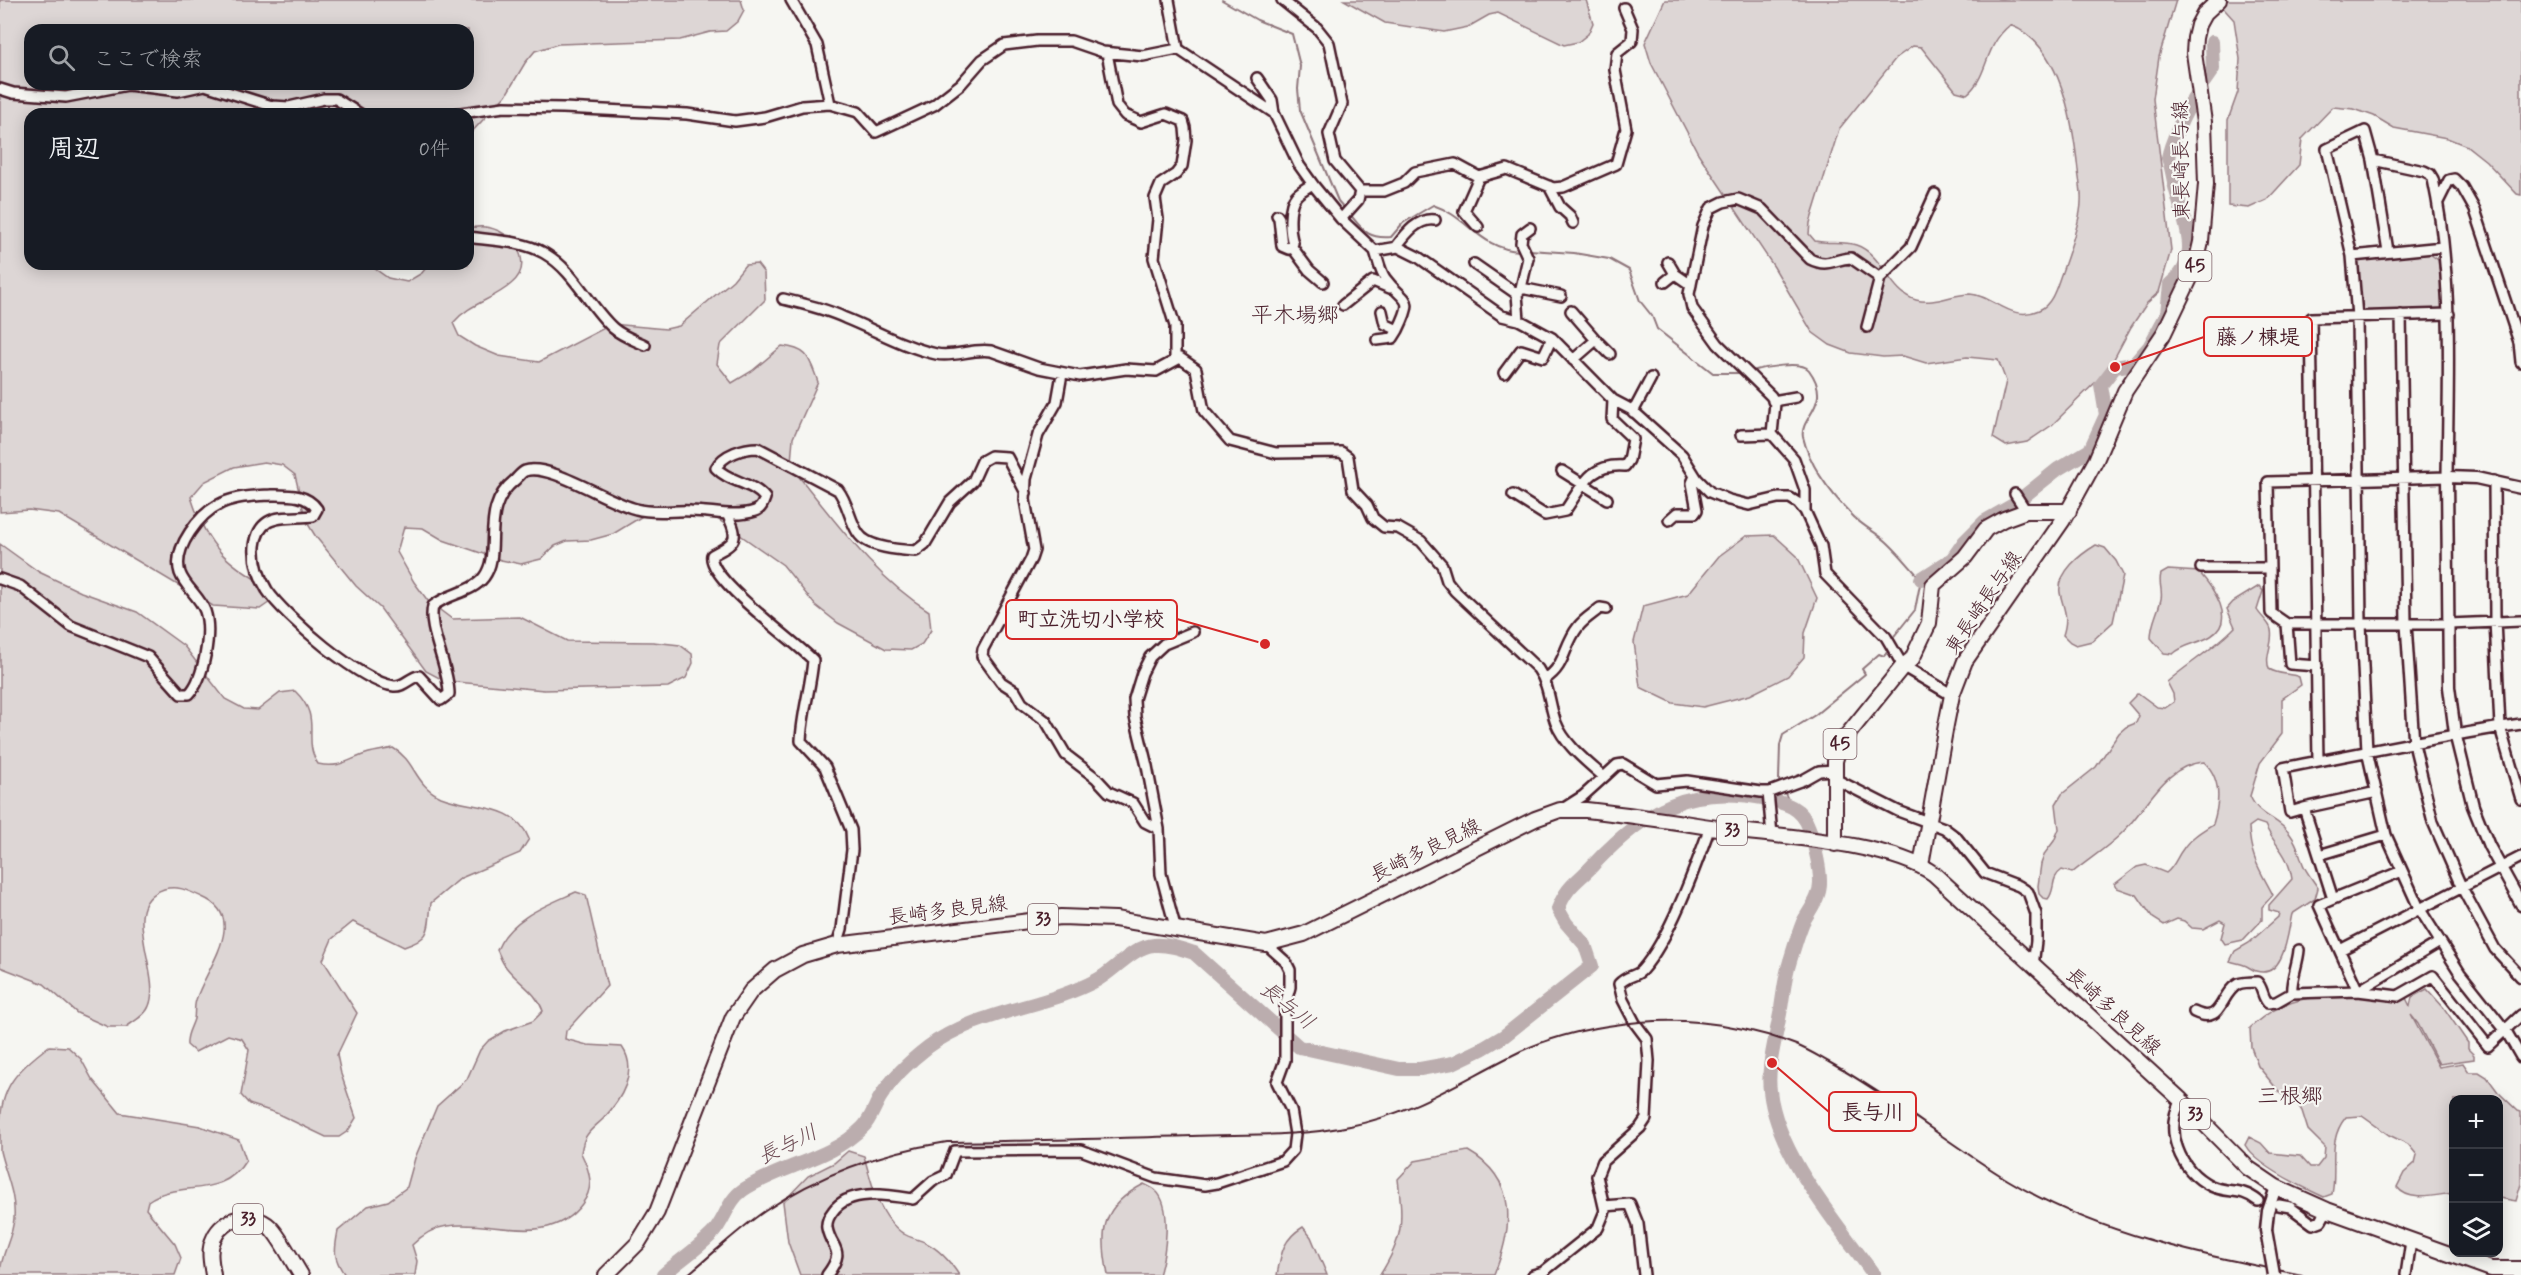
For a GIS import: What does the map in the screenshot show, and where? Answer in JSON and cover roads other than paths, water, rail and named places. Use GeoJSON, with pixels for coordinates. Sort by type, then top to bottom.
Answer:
{"type":"FeatureCollection","features":[{"type":"Feature","properties":{"kind":"main road","name":"東長崎長与線"},"geometry":{"type":"LineString","coordinates":[[1921,865],[1952,696],[1965,661],[2069,511],[2096,460],[2124,391],[2164,333],[2195,268],[2201,242],[2206,184],[2204,122],[2194,53],[2195,38],[2198,25],[2218,0]]}},
{"type":"Feature","properties":{"kind":"main road","name":"東長崎長与線"},"geometry":{"type":"LineString","coordinates":[[1831,843],[1835,774],[1840,744],[1912,658],[1929,623],[1930,596],[1937,579],[1965,557],[1986,529],[2025,511],[2069,511]]}},
{"type":"Feature","properties":{"kind":"main road","name":"長崎多良見線"},"geometry":{"type":"LineString","coordinates":[[608,1273],[638,1243],[657,1212],[726,1033],[741,1004],[751,991],[775,970],[803,955],[837,945],[1061,917],[1115,919],[1266,944],[1304,934],[1535,819],[1560,810],[1634,815],[1831,843],[1897,856],[1921,865],[1934,874],[2181,1100],[2248,1168],[2276,1187],[2327,1210],[2491,1269],[2521,1269]]}},
{"type":"Feature","properties":{"kind":"main road","name":"33"},"geometry":{"type":"LineString","coordinates":[[213,1275],[210,1252],[214,1237],[224,1225],[236,1218],[254,1219],[269,1226],[301,1275]]}},
{"type":"Feature","properties":{"kind":"street"},"geometry":{"type":"LineString","coordinates":[[791,0],[817,45],[830,104]]}},
{"type":"Feature","properties":{"kind":"street"},"geometry":{"type":"LineString","coordinates":[[1169,0],[1178,49]]}},
{"type":"Feature","properties":{"kind":"street"},"geometry":{"type":"LineString","coordinates":[[1282,0],[1317,28],[1329,43],[1342,104],[1329,134],[1335,161],[1360,191]]}},
{"type":"Feature","properties":{"kind":"street"},"geometry":{"type":"LineString","coordinates":[[1360,191],[1384,190],[1404,183],[1415,172],[1455,164],[1479,177],[1507,169],[1549,186],[1563,187],[1616,164],[1626,129],[1615,70],[1617,53],[1632,41],[1633,29],[1624,8]]}},
{"type":"Feature","properties":{"kind":"street"},"geometry":{"type":"LineString","coordinates":[[474,111],[504,107],[563,108],[687,114],[735,122],[765,117],[802,106],[830,104],[858,112],[876,132],[934,105],[961,84],[981,60],[1004,45],[1037,41],[1071,41],[1107,53],[1143,56],[1178,49],[1274,113]]}},
{"type":"Feature","properties":{"kind":"street"},"geometry":{"type":"LineString","coordinates":[[1107,53],[1120,111],[1141,122],[1166,114],[1174,116],[1183,121],[1185,128],[1186,140],[1182,166],[1176,174],[1161,184],[1155,198],[1158,219],[1154,258],[1175,326],[1175,359]]}},
{"type":"Feature","properties":{"kind":"street"},"geometry":{"type":"LineString","coordinates":[[1257,78],[1272,100],[1274,113],[1299,165],[1312,184],[1375,251],[1385,278],[1408,303],[1408,310],[1393,338],[1377,340]]}},
{"type":"Feature","properties":{"kind":"street"},"geometry":{"type":"LineString","coordinates":[[0,89],[13,93],[66,97],[102,90]]}},
{"type":"Feature","properties":{"kind":"street"},"geometry":{"type":"LineString","coordinates":[[221,90],[272,106],[288,107],[324,99],[336,99],[350,108]]}},
{"type":"Feature","properties":{"kind":"street"},"geometry":{"type":"LineString","coordinates":[[2388,250],[2373,160],[2365,131],[2327,149],[2352,256],[2357,317],[2361,624],[2367,751],[2386,835],[2419,908],[2460,974],[2506,1031],[2521,1057]]}},
{"type":"Feature","properties":{"kind":"street"},"geometry":{"type":"LineString","coordinates":[[2373,160],[2430,174],[2438,202],[2449,314],[2447,477],[2449,687],[2455,733],[2473,806],[2489,846],[2521,904]]}},
{"type":"Feature","properties":{"kind":"street"},"geometry":{"type":"LineString","coordinates":[[1478,227],[1464,211],[1479,177]]}},
{"type":"Feature","properties":{"kind":"street"},"geometry":{"type":"LineString","coordinates":[[2438,202],[2448,180],[2454,179],[2462,187],[2475,210],[2519,342],[2521,362]]}},
{"type":"Feature","properties":{"kind":"street"},"geometry":{"type":"LineString","coordinates":[[1312,184],[1297,194],[1293,200],[1289,230],[1292,247],[1309,270],[1323,282]]}},
{"type":"Feature","properties":{"kind":"street"},"geometry":{"type":"LineString","coordinates":[[1549,186],[1560,207],[1570,216],[1573,223]]}},
{"type":"Feature","properties":{"kind":"street"},"geometry":{"type":"LineString","coordinates":[[1342,217],[1358,200],[1360,191]]}},
{"type":"Feature","properties":{"kind":"street"},"geometry":{"type":"LineString","coordinates":[[1867,327],[1880,278],[1911,247],[1935,194]]}},
{"type":"Feature","properties":{"kind":"street"},"geometry":{"type":"LineString","coordinates":[[1880,278],[1851,258],[1827,264],[1820,264],[1810,259],[1762,209],[1738,199],[1711,208],[1703,226],[1691,285],[1692,308],[1718,344],[1773,401],[1772,434],[1794,459],[1804,490],[1805,511],[1821,546],[1825,574],[1886,637],[1903,666],[1952,696]]}},
{"type":"Feature","properties":{"kind":"street"},"geometry":{"type":"LineString","coordinates":[[1277,215],[1282,246],[1285,249],[1292,247]]}},
{"type":"Feature","properties":{"kind":"street"},"geometry":{"type":"LineString","coordinates":[[1396,247],[1407,233],[1424,221],[1435,220]]}},
{"type":"Feature","properties":{"kind":"street"},"geometry":{"type":"LineString","coordinates":[[1519,320],[1519,291],[1527,255],[1522,246],[1522,234],[1530,228]]}},
{"type":"Feature","properties":{"kind":"street"},"geometry":{"type":"LineString","coordinates":[[474,238],[515,242],[544,253],[567,272],[612,327],[622,335],[645,345]]}},
{"type":"Feature","properties":{"kind":"street"},"geometry":{"type":"LineString","coordinates":[[1375,251],[1396,247],[1418,257],[1502,316],[1519,320],[1552,338],[1613,400],[1633,412],[1682,455],[1695,476],[1710,492],[1728,500],[1749,505],[1778,498],[1790,498],[1805,511]]}},
{"type":"Feature","properties":{"kind":"street"},"geometry":{"type":"LineString","coordinates":[[2352,256],[2388,250],[2443,247]]}},
{"type":"Feature","properties":{"kind":"street"},"geometry":{"type":"LineString","coordinates":[[1668,262],[1675,274],[1691,285]]}},
{"type":"Feature","properties":{"kind":"street"},"geometry":{"type":"LineString","coordinates":[[1474,264],[1519,291],[1561,296]]}},
{"type":"Feature","properties":{"kind":"street"},"geometry":{"type":"LineString","coordinates":[[1665,282],[1675,274]]}},
{"type":"Feature","properties":{"kind":"street"},"geometry":{"type":"LineString","coordinates":[[1343,305],[1373,281],[1395,288]]}},
{"type":"Feature","properties":{"kind":"street"},"geometry":{"type":"LineString","coordinates":[[783,299],[843,316],[916,349],[939,355],[981,349],[1062,374],[1097,375],[1126,369],[1156,371],[1180,358],[1196,369],[1204,411],[1230,441],[1276,453],[1341,452],[1348,457],[1353,490],[1366,505],[1373,518],[1384,526],[1398,528],[1421,541],[1442,565],[1447,581],[1455,591],[1538,669],[1545,679],[1556,723],[1564,738],[1604,777]]}},
{"type":"Feature","properties":{"kind":"street"},"geometry":{"type":"LineString","coordinates":[[1382,310],[1385,324],[1398,330]]}},
{"type":"Feature","properties":{"kind":"street"},"geometry":{"type":"LineString","coordinates":[[1571,311],[1610,354]]}},
{"type":"Feature","properties":{"kind":"street"},"geometry":{"type":"LineString","coordinates":[[2318,761],[2311,318],[2449,314]]}},
{"type":"Feature","properties":{"kind":"street"},"geometry":{"type":"LineString","coordinates":[[2402,315],[2406,624],[2414,744],[2433,822],[2461,886],[2495,949],[2521,977]]}},
{"type":"Feature","properties":{"kind":"street"},"geometry":{"type":"LineString","coordinates":[[1504,373],[1521,350],[1543,357],[1552,338]]}},
{"type":"Feature","properties":{"kind":"street"},"geometry":{"type":"LineString","coordinates":[[1573,360],[1596,340]]}},
{"type":"Feature","properties":{"kind":"street"},"geometry":{"type":"LineString","coordinates":[[1062,374],[1058,402],[1038,435],[1026,479],[1027,512],[1034,550],[1032,559],[983,649],[982,656],[1001,682],[1015,691],[1022,703],[1046,721],[1066,754],[1110,792],[1133,803],[1146,822],[1159,829]]}},
{"type":"Feature","properties":{"kind":"street"},"geometry":{"type":"LineString","coordinates":[[1633,412],[1651,378]]}},
{"type":"Feature","properties":{"kind":"street"},"geometry":{"type":"LineString","coordinates":[[1773,401],[1796,397]]}},
{"type":"Feature","properties":{"kind":"street"},"geometry":{"type":"LineString","coordinates":[[1513,495],[1545,515],[1565,511],[1591,474],[1608,464],[1625,466],[1629,460],[1633,439],[1612,419],[1613,400]]}},
{"type":"Feature","properties":{"kind":"street"},"geometry":{"type":"LineString","coordinates":[[1741,435],[1772,434]]}},
{"type":"Feature","properties":{"kind":"street"},"geometry":{"type":"LineString","coordinates":[[0,579],[20,586],[71,626],[148,657],[181,694],[189,694],[197,686],[208,630],[205,611],[180,572],[178,559],[181,546],[195,526],[220,504],[243,497],[282,495],[307,498],[317,509],[313,516],[277,519],[268,522],[260,530],[255,552],[258,571],[267,590],[289,616],[327,648],[362,672],[382,683],[396,686],[418,676],[441,700],[449,694],[449,681],[432,622],[433,606],[441,599],[474,586],[485,576],[490,566],[493,522],[497,504],[507,486],[525,471],[550,471],[620,505],[639,510],[727,514],[757,510],[763,505],[765,498],[758,489],[716,468],[720,461],[746,448],[758,448],[838,490],[845,499],[857,532],[862,539],[900,550],[916,551],[925,544],[950,502],[973,481],[982,460],[991,456],[1007,457],[1026,493]]}},
{"type":"Feature","properties":{"kind":"street"},"geometry":{"type":"LineString","coordinates":[[1562,471],[1607,499]]}},
{"type":"Feature","properties":{"kind":"street"},"geometry":{"type":"LineString","coordinates":[[1669,520],[1677,513],[1695,513],[1697,510],[1692,483],[1695,476]]}},
{"type":"Feature","properties":{"kind":"street"},"geometry":{"type":"LineString","coordinates":[[2521,488],[2494,481],[2447,477],[2268,482],[2271,613],[2288,624],[2449,624],[2495,620],[2521,621]]}},
{"type":"Feature","properties":{"kind":"street"},"geometry":{"type":"LineString","coordinates":[[2494,481],[2495,620],[2500,727],[2521,800]]}},
{"type":"Feature","properties":{"kind":"street"},"geometry":{"type":"LineString","coordinates":[[2015,494],[2025,511]]}},
{"type":"Feature","properties":{"kind":"street"},"geometry":{"type":"LineString","coordinates":[[727,514],[736,531],[734,540],[727,548],[712,555],[711,561],[715,571],[724,577],[763,618],[803,649],[813,660],[804,705],[801,741],[825,767],[851,830],[852,850],[842,929],[837,945]]}},
{"type":"Feature","properties":{"kind":"street"},"geometry":{"type":"LineString","coordinates":[[2201,568],[2270,568]]}},
{"type":"Feature","properties":{"kind":"street"},"geometry":{"type":"LineString","coordinates":[[1545,679],[1556,672],[1561,665],[1564,650],[1578,627],[1600,608],[1606,609]]}},
{"type":"Feature","properties":{"kind":"street"},"geometry":{"type":"LineString","coordinates":[[2288,624],[2290,664],[2317,666]]}},
{"type":"Feature","properties":{"kind":"street"},"geometry":{"type":"LineString","coordinates":[[1176,930],[1161,874],[1159,829],[1135,717],[1134,699],[1150,657],[1164,644],[1193,632]]}},
{"type":"Feature","properties":{"kind":"street"},"geometry":{"type":"LineString","coordinates":[[2377,792],[2290,812],[2283,768],[2414,744],[2455,733],[2521,724]]}},
{"type":"Feature","properties":{"kind":"street"},"geometry":{"type":"LineString","coordinates":[[1560,810],[1583,796],[1617,765],[1623,764],[1656,784],[1688,781],[1771,791],[1819,771],[1835,774],[1899,811],[1944,828],[1956,837],[1985,873],[2019,886],[2028,892],[2036,914],[2032,966]]}},
{"type":"Feature","properties":{"kind":"street"},"geometry":{"type":"LineString","coordinates":[[1771,791],[1768,808],[1772,835]]}},
{"type":"Feature","properties":{"kind":"street"},"geometry":{"type":"LineString","coordinates":[[2304,808],[2333,899]]}},
{"type":"Feature","properties":{"kind":"street"},"geometry":{"type":"LineString","coordinates":[[1533,1275],[1543,1272],[1598,1228],[1604,1218],[1604,1206],[1597,1176],[1603,1161],[1640,1128],[1646,1119],[1649,1061],[1647,1039],[1627,1008],[1619,984],[1626,977],[1640,973],[1654,954],[1693,872],[1710,827]]}},
{"type":"Feature","properties":{"kind":"street"},"geometry":{"type":"LineString","coordinates":[[2319,855],[2386,835]]}},
{"type":"Feature","properties":{"kind":"street"},"geometry":{"type":"LineString","coordinates":[[2340,950],[2521,857]]}},
{"type":"Feature","properties":{"kind":"street"},"geometry":{"type":"LineString","coordinates":[[2358,991],[2319,905],[2402,871]]}},
{"type":"Feature","properties":{"kind":"street"},"geometry":{"type":"LineString","coordinates":[[2358,991],[2440,942]]}},
{"type":"Feature","properties":{"kind":"street"},"geometry":{"type":"LineString","coordinates":[[827,1275],[837,1257],[836,1246],[827,1229],[827,1219],[837,1205],[855,1196],[890,1196],[913,1199],[933,1180],[946,1175],[955,1151],[1081,1150],[1156,1178],[1205,1185],[1283,1161],[1293,1150],[1295,1134],[1291,1110],[1277,1082],[1283,1070],[1285,1006],[1290,987],[1290,970],[1286,962],[1266,944]]}},
{"type":"Feature","properties":{"kind":"street"},"geometry":{"type":"LineString","coordinates":[[2292,993],[2290,986],[2298,966],[2299,950]]}},
{"type":"Feature","properties":{"kind":"street"},"geometry":{"type":"LineString","coordinates":[[2194,1012],[2204,1017],[2210,1016],[2238,984],[2257,982],[2268,1003],[2276,1002],[2292,993],[2358,991],[2398,996],[2433,976],[2488,1046],[2521,1015]]}},
{"type":"Feature","properties":{"kind":"street"},"geometry":{"type":"LineString","coordinates":[[2181,1100],[2174,1112],[2173,1137],[2182,1160],[2209,1185],[2221,1190],[2248,1193],[2258,1201]]}},
{"type":"Feature","properties":{"kind":"street"},"geometry":{"type":"LineString","coordinates":[[2274,1275],[2266,1230],[2268,1211],[2276,1187]]}},
{"type":"Feature","properties":{"kind":"street"},"geometry":{"type":"LineString","coordinates":[[1604,1206],[1630,1204],[1638,1224],[1644,1275]]}},
{"type":"Feature","properties":{"kind":"street"},"geometry":{"type":"LineString","coordinates":[[2279,1205],[2300,1212],[2313,1224],[2321,1221],[2327,1210]]}},
{"type":"Feature","properties":{"kind":"street"},"geometry":{"type":"LineString","coordinates":[[2406,1275],[2411,1241]]}},
{"type":"Feature","properties":{"kind":"waterway"},"geometry":{"type":"LineString","coordinates":[[1222,0],[1257,20],[1292,34],[1300,66],[1298,89],[1300,110],[1338,201],[1345,209]]}},
{"type":"Feature","properties":{"kind":"waterway"},"geometry":{"type":"LineString","coordinates":[[2204,82],[2213,69],[2212,42]]}},
{"type":"Feature","properties":{"kind":"waterway"},"geometry":{"type":"LineString","coordinates":[[1921,579],[1952,559],[1964,542],[1985,521],[2013,505],[2058,469],[2090,450],[2106,415],[2101,385],[2115,367],[2134,364],[2149,347],[2167,314],[2170,284],[2180,275],[2189,254],[2187,231],[2168,158],[2179,127],[2194,98]]}},
{"type":"Feature","properties":{"kind":"waterway"},"geometry":{"type":"LineString","coordinates":[[1349,213],[1362,229],[1371,235],[1391,237],[1403,223],[1433,205],[1445,210],[1494,245],[1520,251]]}},
{"type":"Feature","properties":{"kind":"waterway"},"geometry":{"type":"LineString","coordinates":[[1529,250],[1574,253],[1609,259],[1629,270],[1640,301],[1652,316],[1657,329],[1713,373],[1743,373]]}},
{"type":"Feature","properties":{"kind":"waterway"},"geometry":{"type":"LineString","coordinates":[[1751,371],[1790,365],[1805,367],[1809,370],[1816,382],[1818,392],[1814,409],[1803,430],[1806,448],[1811,459],[1830,490],[1846,509],[1858,521],[1887,542],[1921,579],[1915,610],[1891,640]]}},
{"type":"Feature","properties":{"kind":"waterway"},"geometry":{"type":"LineString","coordinates":[[1781,784],[1779,780],[1780,745],[1783,735],[1815,715],[1865,674],[1862,669],[1879,654],[1884,656],[1889,650]]}},
{"type":"Feature","properties":{"kind":"waterway"},"geometry":{"type":"LineString","coordinates":[[1783,789],[1790,804]]}},
{"type":"Feature","properties":{"kind":"waterway","name":"長与川"},"geometry":{"type":"LineString","coordinates":[[663,1275],[712,1234],[733,1200],[743,1190],[773,1174],[821,1155],[850,1138],[863,1127],[891,1082],[928,1047],[967,1025],[1055,997],[1097,980],[1132,954],[1147,946],[1164,945],[1194,953],[1299,1047],[1399,1069],[1420,1069],[1453,1063],[1504,1036],[1592,966],[1585,945],[1566,923],[1558,909],[1573,884],[1613,845],[1651,815],[1691,798],[1714,795],[1739,795],[1786,804],[1802,815],[1809,828],[1818,861],[1820,887],[1817,898],[1801,927],[1788,968],[1770,1064],[1770,1091],[1775,1115],[1796,1164],[1874,1275]]}},
{"type":"Feature","properties":{"kind":"railway"},"geometry":{"type":"LineString","coordinates":[[687,1275],[765,1211],[808,1186],[875,1158],[947,1142],[1271,1134],[1330,1130],[1373,1120],[1417,1104],[1541,1043],[1584,1030],[1654,1021],[1710,1023],[1748,1030],[1806,1049],[1879,1092],[2008,1180],[2077,1215],[2114,1229],[2188,1250],[2302,1275]]}},
{"type":"Feature","properties":{"kind":"place","name":"藤ノ棟堤"},"geometry":{"type":"Point","coordinates":[2115,367]}},
{"type":"Feature","properties":{"kind":"place","name":"町立洗切小学校"},"geometry":{"type":"Point","coordinates":[1265,644]}},
{"type":"Feature","properties":{"kind":"place","name":"長与川"},"geometry":{"type":"Point","coordinates":[1772,1063]}},
{"type":"Feature","properties":{"kind":"district","name":"平木場郷"},"geometry":{"type":"Point","coordinates":[1295,316]}},
{"type":"Feature","properties":{"kind":"district","name":"三根郷"},"geometry":{"type":"Point","coordinates":[2290,1097]}}]}
